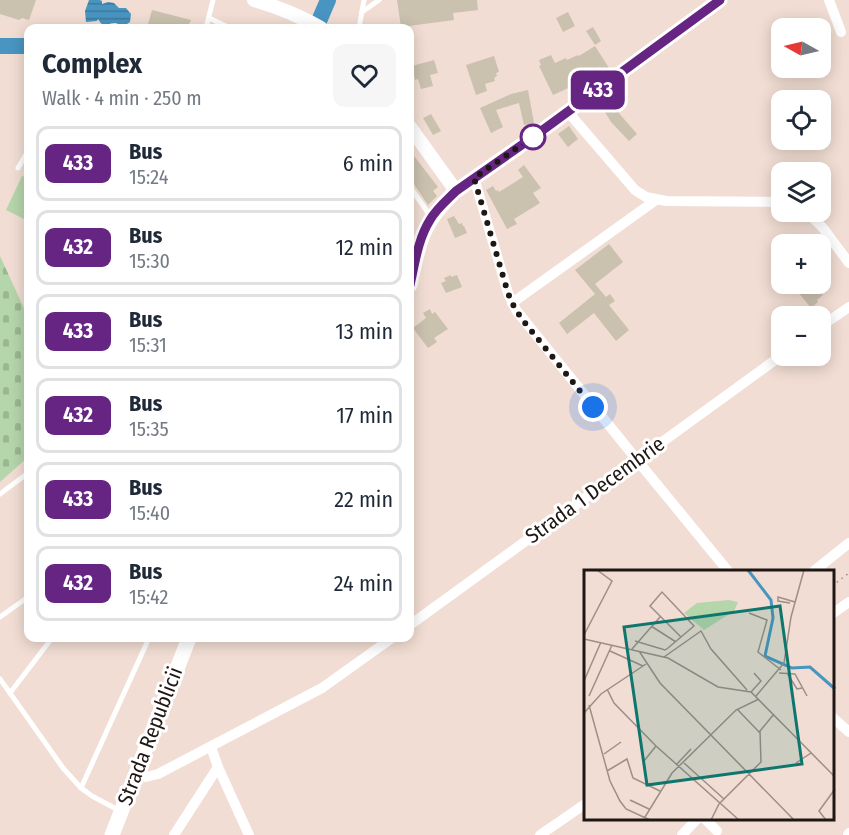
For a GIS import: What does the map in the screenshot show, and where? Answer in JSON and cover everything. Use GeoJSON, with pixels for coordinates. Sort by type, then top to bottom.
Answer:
{"type":"FeatureCollection","features":[{"type":"Feature","properties":{"kind":"main road"},"geometry":{"type":"LineString","coordinates":[[414,255],[416,240],[431,218],[456,191],[720,0]]}},
{"type":"Feature","properties":{"kind":"main road","name":"Strada Republicii"},"geometry":{"type":"LineString","coordinates":[[112,835],[184,642]]}},
{"type":"Feature","properties":{"kind":"street"},"geometry":{"type":"LineString","coordinates":[[254,0],[283,9],[314,24]]}},
{"type":"Feature","properties":{"kind":"street"},"geometry":{"type":"LineString","coordinates":[[829,0],[841,32]]}},
{"type":"Feature","properties":{"kind":"street"},"geometry":{"type":"LineString","coordinates":[[568,112],[635,190],[646,197],[656,200],[771,202]]}},
{"type":"Feature","properties":{"kind":"street"},"geometry":{"type":"LineString","coordinates":[[414,133],[456,191]]}},
{"type":"Feature","properties":{"kind":"street"},"geometry":{"type":"LineString","coordinates":[[474,178],[508,293],[521,318],[727,570]]}},
{"type":"Feature","properties":{"kind":"street"},"geometry":{"type":"LineString","coordinates":[[512,303],[656,200]]}},
{"type":"Feature","properties":{"kind":"street"},"geometry":{"type":"LineString","coordinates":[[818,222],[849,263]]}},
{"type":"Feature","properties":{"kind":"street"},"geometry":{"type":"LineString","coordinates":[[831,319],[849,307]]}},
{"type":"Feature","properties":{"kind":"street","name":"Strada 1 Decembrie"},"geometry":{"type":"LineString","coordinates":[[414,622],[771,363]]}},
{"type":"Feature","properties":{"kind":"street"},"geometry":{"type":"LineString","coordinates":[[815,570],[849,543]]}},
{"type":"Feature","properties":{"kind":"street"},"geometry":{"type":"LineString","coordinates":[[834,613],[849,602]]}},
{"type":"Feature","properties":{"kind":"street"},"geometry":{"type":"LineString","coordinates":[[136,774],[146,777],[154,776],[211,747],[322,688],[386,642]]}},
{"type":"Feature","properties":{"kind":"street"},"geometry":{"type":"LineString","coordinates":[[834,719],[849,732]]}},
{"type":"Feature","properties":{"kind":"street"},"geometry":{"type":"LineString","coordinates":[[211,747],[249,835]]}},
{"type":"Feature","properties":{"kind":"street"},"geometry":{"type":"LineString","coordinates":[[174,835],[218,767]]}},
{"type":"Feature","properties":{"kind":"street"},"geometry":{"type":"LineString","coordinates":[[540,835],[584,805]]}},
{"type":"Feature","properties":{"kind":"street"},"geometry":{"type":"LineString","coordinates":[[682,835],[697,820]]}},
{"type":"Feature","properties":{"kind":"street"},"geometry":{"type":"LineString","coordinates":[[705,820],[717,831]]}},
{"type":"Feature","properties":{"kind":"lane"},"geometry":{"type":"LineString","coordinates":[[207,24],[213,0]]}},
{"type":"Feature","properties":{"kind":"lane"},"geometry":{"type":"LineString","coordinates":[[360,24],[364,0]]}},
{"type":"Feature","properties":{"kind":"lane"},"geometry":{"type":"LineString","coordinates":[[362,12],[379,0]]}},
{"type":"Feature","properties":{"kind":"lane"},"geometry":{"type":"LineString","coordinates":[[209,18],[222,24]]}},
{"type":"Feature","properties":{"kind":"lane"},"geometry":{"type":"LineString","coordinates":[[18,168],[24,158]]}},
{"type":"Feature","properties":{"kind":"lane"},"geometry":{"type":"LineString","coordinates":[[414,193],[431,218]]}},
{"type":"Feature","properties":{"kind":"lane"},"geometry":{"type":"LineString","coordinates":[[0,494],[24,476]]}},
{"type":"Feature","properties":{"kind":"lane"},"geometry":{"type":"LineString","coordinates":[[0,617],[24,600]]}},
{"type":"Feature","properties":{"kind":"lane"},"geometry":{"type":"LineString","coordinates":[[10,693],[49,642]]}},
{"type":"Feature","properties":{"kind":"lane"},"geometry":{"type":"LineString","coordinates":[[81,788],[147,642]]}},
{"type":"Feature","properties":{"kind":"lane"},"geometry":{"type":"LineString","coordinates":[[0,679],[63,768],[81,788],[121,812]]}},
{"type":"Feature","properties":{"kind":"path"},"geometry":{"type":"LineString","coordinates":[[834,584],[849,573]]}},
{"type":"Feature","properties":{"kind":"green space"},"geometry":{"type":"Polygon","coordinates":[[[22,176],[24,177],[24,219],[6,210],[22,176]]]}},
{"type":"Feature","properties":{"kind":"green space"},"geometry":{"type":"Polygon","coordinates":[[[0,256],[24,308],[24,461],[0,482],[0,256]]]}},
{"type":"Feature","properties":{"kind":"water"},"geometry":{"type":"Polygon","coordinates":[[[89,0],[100,0],[102,4],[114,3],[119,8],[126,8],[131,14],[130,22],[102,24],[98,19],[86,22],[85,11],[89,0]]]}},
{"type":"Feature","properties":{"kind":"building"},"geometry":{"type":"Polygon","coordinates":[[[0,0],[36,0],[29,20],[22,18],[19,20],[0,14],[0,0]]]}},
{"type":"Feature","properties":{"kind":"building"},"geometry":{"type":"Polygon","coordinates":[[[397,0],[477,0],[478,10],[453,13],[454,20],[414,25],[401,24],[397,0]]]}},
{"type":"Feature","properties":{"kind":"building"},"geometry":{"type":"Polygon","coordinates":[[[152,10],[191,20],[189,24],[148,24],[152,10]]]}},
{"type":"Feature","properties":{"kind":"building"},"geometry":{"type":"Polygon","coordinates":[[[568,12],[575,26],[563,32],[556,18],[568,12]]]}},
{"type":"Feature","properties":{"kind":"building"},"geometry":{"type":"Polygon","coordinates":[[[593,27],[601,41],[595,45],[586,31],[593,27]]]}},
{"type":"Feature","properties":{"kind":"building"},"geometry":{"type":"Polygon","coordinates":[[[595,46],[609,68],[603,72],[600,67],[587,74],[590,78],[553,95],[539,66],[541,65],[539,60],[551,55],[555,63],[566,58],[567,60],[595,46]]]}},
{"type":"Feature","properties":{"kind":"building"},"geometry":{"type":"Polygon","coordinates":[[[494,56],[499,72],[496,73],[495,81],[485,84],[487,91],[476,95],[466,65],[494,56]]]}},
{"type":"Feature","properties":{"kind":"building"},"geometry":{"type":"Polygon","coordinates":[[[434,60],[438,73],[430,75],[433,86],[421,89],[418,79],[415,80],[414,65],[434,60]]]}},
{"type":"Feature","properties":{"kind":"building"},"geometry":{"type":"Polygon","coordinates":[[[528,90],[534,123],[524,125],[519,103],[496,110],[503,127],[491,133],[480,108],[511,94],[528,90]]]}},
{"type":"Feature","properties":{"kind":"building"},"geometry":{"type":"Polygon","coordinates":[[[606,97],[615,112],[617,111],[637,134],[629,141],[611,122],[599,102],[606,97]]]}},
{"type":"Feature","properties":{"kind":"building"},"geometry":{"type":"Polygon","coordinates":[[[431,114],[441,131],[433,135],[423,118],[431,114]]]}},
{"type":"Feature","properties":{"kind":"building"},"geometry":{"type":"Polygon","coordinates":[[[569,126],[578,139],[568,147],[558,134],[569,126]]]}},
{"type":"Feature","properties":{"kind":"building"},"geometry":{"type":"Polygon","coordinates":[[[414,156],[438,187],[433,191],[437,196],[428,205],[414,184],[414,156]]]}},
{"type":"Feature","properties":{"kind":"building"},"geometry":{"type":"Polygon","coordinates":[[[524,165],[541,188],[533,193],[540,203],[514,219],[517,224],[507,229],[486,190],[493,186],[499,192],[523,177],[518,170],[524,165]]]}},
{"type":"Feature","properties":{"kind":"building"},"geometry":{"type":"Polygon","coordinates":[[[454,216],[459,224],[462,223],[467,233],[455,238],[447,219],[454,216]]]}},
{"type":"Feature","properties":{"kind":"building"},"geometry":{"type":"Polygon","coordinates":[[[609,244],[623,262],[595,284],[606,297],[610,294],[615,301],[609,305],[629,330],[616,341],[594,313],[567,334],[559,323],[595,294],[575,270],[609,244]]]}},
{"type":"Feature","properties":{"kind":"building"},"geometry":{"type":"Polygon","coordinates":[[[451,275],[451,277],[457,275],[462,287],[446,293],[441,283],[446,281],[444,278],[451,275]]]}},
{"type":"Feature","properties":{"kind":"building"},"geometry":{"type":"Polygon","coordinates":[[[800,294],[822,294],[817,300],[818,302],[809,306],[800,294]]]}},
{"type":"Feature","properties":{"kind":"building"},"geometry":{"type":"Polygon","coordinates":[[[430,309],[432,314],[435,312],[448,329],[434,338],[437,342],[428,348],[414,329],[426,318],[423,313],[430,309]]]}},
{"type":"Feature","properties":{"kind":"waterway"},"geometry":{"type":"LineString","coordinates":[[318,24],[328,0]]}},
{"type":"Feature","properties":{"kind":"waterway"},"geometry":{"type":"LineString","coordinates":[[0,46],[24,46]]}},
{"type":"Feature","properties":{"kind":"bus line","name":"433"},"geometry":{"type":"LineString","coordinates":[[414,267],[422,236],[430,220],[438,208],[456,191],[720,0]]}},
{"type":"Feature","properties":{"kind":"route"},"geometry":{"type":"LineString","coordinates":[[533,137],[474,178],[512,303],[521,318],[593,407]]}}]}
